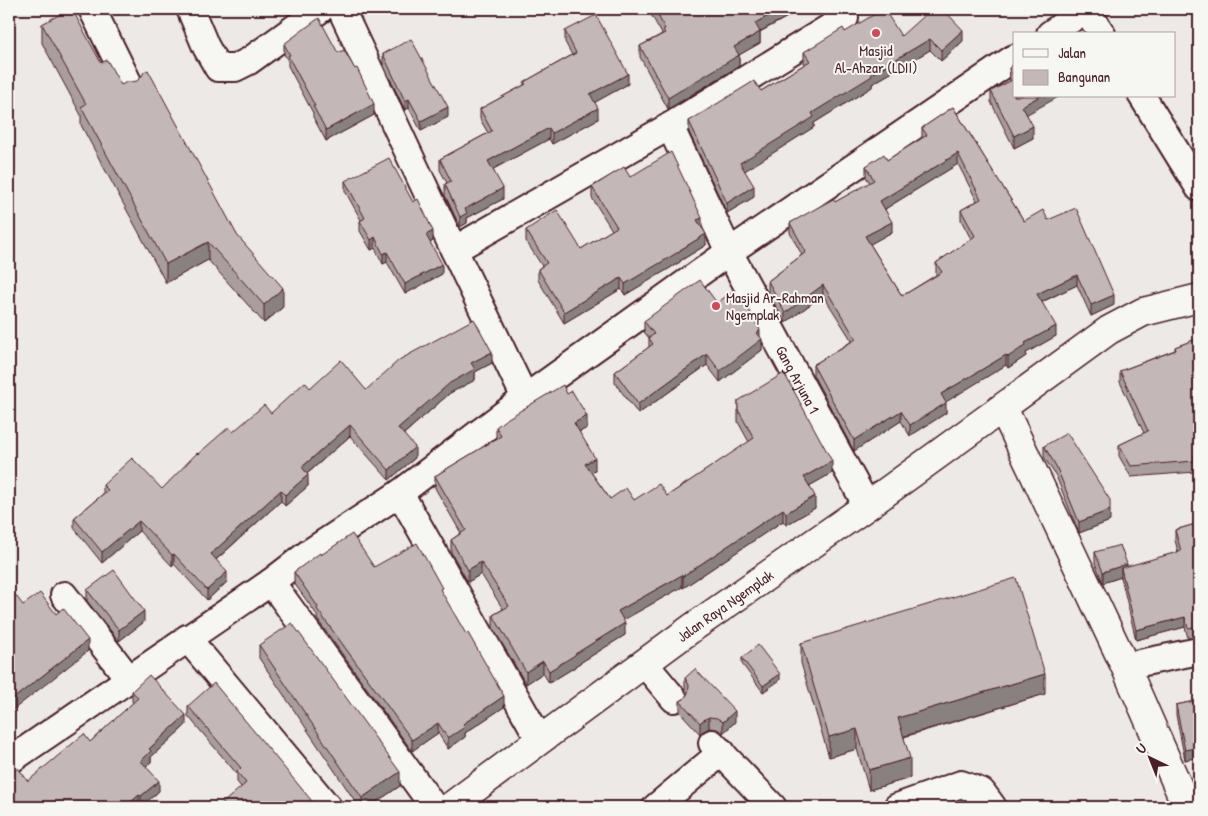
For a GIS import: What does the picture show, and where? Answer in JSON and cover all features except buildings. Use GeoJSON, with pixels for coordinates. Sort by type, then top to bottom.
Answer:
{"type":"FeatureCollection","features":[{"type":"Feature","properties":{"kind":"main road","name":"Jalan Raya Ngemplak"},"geometry":{"type":"LineString","coordinates":[[450,807],[700,623],[867,506],[1109,330],[1143,312],[1199,298]]}},
{"type":"Feature","properties":{"kind":"main road"},"geometry":{"type":"LineString","coordinates":[[1003,408],[1125,666],[1187,807]]}},
{"type":"Feature","properties":{"kind":"street"},"geometry":{"type":"LineString","coordinates":[[92,9],[130,86]]}},
{"type":"Feature","properties":{"kind":"street"},"geometry":{"type":"LineString","coordinates":[[190,9],[206,48],[218,68],[234,68],[249,60],[321,9]]}},
{"type":"Feature","properties":{"kind":"street"},"geometry":{"type":"LineString","coordinates":[[341,9],[525,398]]}},
{"type":"Feature","properties":{"kind":"street"},"geometry":{"type":"LineString","coordinates":[[1053,32],[1086,9],[1101,32]]}},
{"type":"Feature","properties":{"kind":"street"},"geometry":{"type":"LineString","coordinates":[[454,250],[670,126],[845,18]]}},
{"type":"Feature","properties":{"kind":"street"},"geometry":{"type":"LineString","coordinates":[[9,762],[271,582],[310,552],[400,493],[525,398],[729,252],[1013,59]]}},
{"type":"Feature","properties":{"kind":"street"},"geometry":{"type":"LineString","coordinates":[[1143,98],[1198,184]]}},
{"type":"Feature","properties":{"kind":"street","name":"Gang Arjuna 1"},"geometry":{"type":"LineString","coordinates":[[670,126],[729,252],[867,506]]}},
{"type":"Feature","properties":{"kind":"street"},"geometry":{"type":"LineString","coordinates":[[400,493],[540,740]]}},
{"type":"Feature","properties":{"kind":"street"},"geometry":{"type":"LineString","coordinates":[[271,582],[434,807]]}},
{"type":"Feature","properties":{"kind":"street"},"geometry":{"type":"LineString","coordinates":[[64,595],[129,679]]}},
{"type":"Feature","properties":{"kind":"street"},"geometry":{"type":"LineString","coordinates":[[187,638],[328,807]]}},
{"type":"Feature","properties":{"kind":"street"},"geometry":{"type":"LineString","coordinates":[[1125,666],[1199,651]]}},
{"type":"Feature","properties":{"kind":"street"},"geometry":{"type":"LineString","coordinates":[[644,664],[674,699]]}},
{"type":"Feature","properties":{"kind":"street"},"geometry":{"type":"LineString","coordinates":[[656,807],[717,747],[773,807]]}},
{"type":"Feature","properties":{"kind":"street"},"geometry":{"type":"LineString","coordinates":[[897,807],[961,784],[982,792],[993,807]]}},
{"type":"Feature","properties":{"kind":"place","name":"Masjid Al-Ahzar (LDII)"},"geometry":{"type":"Point","coordinates":[876,33]}},
{"type":"Feature","properties":{"kind":"place","name":"Masjid Ar-Rahman Ngemplak"},"geometry":{"type":"Point","coordinates":[716,306]}}]}
